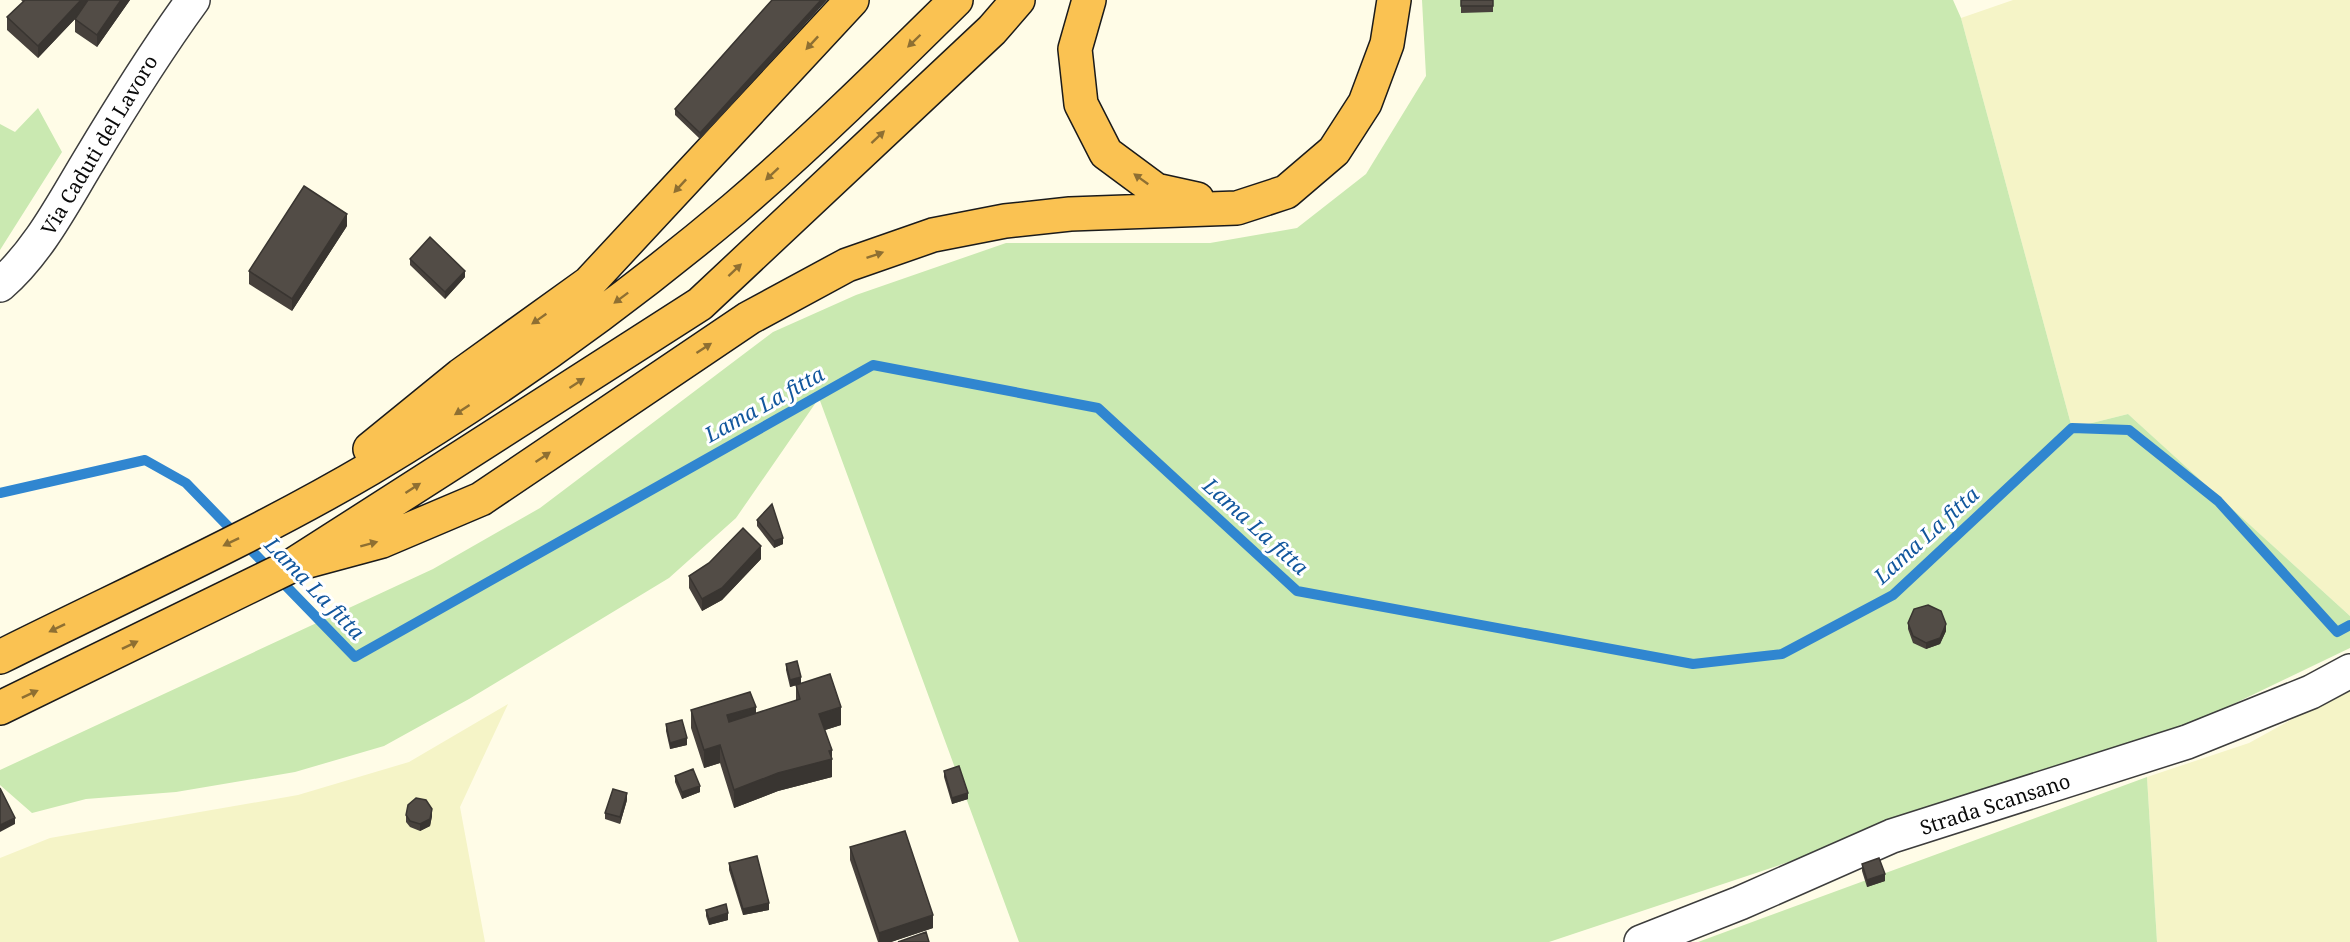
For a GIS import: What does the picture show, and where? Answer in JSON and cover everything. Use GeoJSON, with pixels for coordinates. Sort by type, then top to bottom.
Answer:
{"type":"FeatureCollection","features":[{"type":"Feature","properties":{"kind":"highway"},"geometry":{"type":"LineString","coordinates":[[331,491],[379,440],[460,375],[590,283],[852,0]]}},
{"type":"Feature","properties":{"kind":"highway"},"geometry":{"type":"LineString","coordinates":[[0,657],[331,491],[501,384],[621,298],[734,208],[956,0]]}},
{"type":"Feature","properties":{"kind":"highway"},"geometry":{"type":"LineString","coordinates":[[0,708],[293,565],[700,304],[992,30],[1018,0]]}},
{"type":"Feature","properties":{"kind":"highway"},"geometry":{"type":"LineString","coordinates":[[1089,0],[1075,49],[1081,104],[1106,153],[1156,190],[1237,208]]}},
{"type":"Feature","properties":{"kind":"highway"},"geometry":{"type":"LineString","coordinates":[[293,565],[382,541],[481,499],[749,318],[847,265],[933,235],[1005,221],[1070,214],[1237,208],[1286,192],[1334,152],[1365,103],[1387,44],[1394,0]]}},
{"type":"Feature","properties":{"kind":"street","name":"Via Caduti del Lavoro"},"geometry":{"type":"LineString","coordinates":[[0,285],[13,274],[41,240],[153,54],[193,0]]}},
{"type":"Feature","properties":{"kind":"street","name":"Strada Scansano"},"geometry":{"type":"LineString","coordinates":[[1641,942],[1740,903],[1892,836],[2187,742],[2311,692],[2350,671]]}},
{"type":"Feature","properties":{"kind":"green space"},"geometry":{"type":"Polygon","coordinates":[[[1422,0],[1953,0],[1961,18],[2072,428],[2128,414],[2350,616],[2350,648],[2169,735],[1549,942],[1019,942],[819,398],[736,518],[669,578],[469,699],[384,746],[295,772],[176,792],[86,799],[32,813],[0,785],[0,770],[433,569],[540,508],[773,332],[856,295],[1006,243],[1210,243],[1297,228],[1366,174],[1426,76],[1422,0]]]}},
{"type":"Feature","properties":{"kind":"green space"},"geometry":{"type":"Polygon","coordinates":[[[2013,0],[2350,0],[2350,616],[2128,414],[2072,428],[1961,18],[2013,0]]]}},
{"type":"Feature","properties":{"kind":"green space"},"geometry":{"type":"Polygon","coordinates":[[[38,108],[62,152],[0,250],[0,124],[15,132],[38,108]]]}},
{"type":"Feature","properties":{"kind":"green space"},"geometry":{"type":"Polygon","coordinates":[[[2350,687],[2350,942],[2157,942],[2147,777],[2249,743],[2350,687]]]}},
{"type":"Feature","properties":{"kind":"green space"},"geometry":{"type":"Polygon","coordinates":[[[508,704],[460,807],[485,942],[0,942],[0,858],[50,838],[298,795],[409,762],[508,704]]]}},
{"type":"Feature","properties":{"kind":"green space"},"geometry":{"type":"Polygon","coordinates":[[[2147,777],[2157,942],[1698,942],[2147,777]]]}},
{"type":"Feature","properties":{"kind":"building"},"geometry":{"type":"Polygon","coordinates":[[[25,0],[81,0],[38,46],[7,17],[25,0]]]}},
{"type":"Feature","properties":{"kind":"building"},"geometry":{"type":"Polygon","coordinates":[[[88,0],[121,0],[97,35],[75,19],[88,0]]]}},
{"type":"Feature","properties":{"kind":"building"},"geometry":{"type":"Polygon","coordinates":[[[772,0],[821,0],[700,133],[675,109],[772,0]]]}},
{"type":"Feature","properties":{"kind":"building"},"geometry":{"type":"Polygon","coordinates":[[[1461,0],[1493,0],[1493,6],[1461,6],[1461,0]]]}},
{"type":"Feature","properties":{"kind":"building"},"geometry":{"type":"Polygon","coordinates":[[[304,186],[347,214],[292,299],[249,271],[304,186]]]}},
{"type":"Feature","properties":{"kind":"building"},"geometry":{"type":"Polygon","coordinates":[[[430,237],[465,271],[445,292],[410,259],[430,237]]]}},
{"type":"Feature","properties":{"kind":"building"},"geometry":{"type":"Polygon","coordinates":[[[772,504],[783,538],[774,541],[757,520],[772,504]]]}},
{"type":"Feature","properties":{"kind":"building"},"geometry":{"type":"Polygon","coordinates":[[[743,528],[761,546],[722,588],[702,599],[689,576],[709,563],[743,528]]]}},
{"type":"Feature","properties":{"kind":"building"},"geometry":{"type":"Polygon","coordinates":[[[1928,605],[1941,611],[1946,624],[1940,638],[1926,643],[1913,636],[1908,623],[1914,609],[1928,605]]]}},
{"type":"Feature","properties":{"kind":"building"},"geometry":{"type":"Polygon","coordinates":[[[797,661],[801,677],[790,680],[786,664],[797,661]]]}},
{"type":"Feature","properties":{"kind":"building"},"geometry":{"type":"Polygon","coordinates":[[[830,674],[841,707],[819,714],[832,750],[829,751],[832,759],[778,773],[734,790],[720,745],[704,750],[691,710],[750,692],[756,707],[727,715],[729,722],[800,699],[796,685],[830,674]]]}},
{"type":"Feature","properties":{"kind":"building"},"geometry":{"type":"Polygon","coordinates":[[[682,720],[687,738],[670,743],[666,724],[682,720]]]}},
{"type":"Feature","properties":{"kind":"building"},"geometry":{"type":"Polygon","coordinates":[[[959,766],[968,793],[952,798],[944,771],[959,766]]]}},
{"type":"Feature","properties":{"kind":"building"},"geometry":{"type":"Polygon","coordinates":[[[693,769],[700,786],[682,792],[675,776],[693,769]]]}},
{"type":"Feature","properties":{"kind":"building"},"geometry":{"type":"Polygon","coordinates":[[[0,788],[15,818],[0,825],[0,788]]]}},
{"type":"Feature","properties":{"kind":"building"},"geometry":{"type":"Polygon","coordinates":[[[613,789],[627,793],[620,817],[605,813],[613,789]]]}},
{"type":"Feature","properties":{"kind":"building"},"geometry":{"type":"Polygon","coordinates":[[[416,798],[426,800],[432,809],[430,819],[420,824],[410,821],[406,815],[408,805],[416,798]]]}},
{"type":"Feature","properties":{"kind":"building"},"geometry":{"type":"Polygon","coordinates":[[[905,831],[933,915],[879,933],[850,847],[905,831]]]}},
{"type":"Feature","properties":{"kind":"building"},"geometry":{"type":"Polygon","coordinates":[[[757,856],[769,903],[743,909],[729,863],[757,856]]]}},
{"type":"Feature","properties":{"kind":"building"},"geometry":{"type":"Polygon","coordinates":[[[1879,858],[1885,874],[1867,880],[1862,864],[1879,858]]]}},
{"type":"Feature","properties":{"kind":"building"},"geometry":{"type":"Polygon","coordinates":[[[726,904],[728,913],[709,919],[706,910],[726,904]]]}},
{"type":"Feature","properties":{"kind":"building"},"geometry":{"type":"Polygon","coordinates":[[[926,932],[929,942],[898,942],[926,932]]]}},
{"type":"Feature","properties":{"kind":"waterway","name":"Lama La fitta"},"geometry":{"type":"LineString","coordinates":[[0,493],[145,460],[186,483],[355,657],[873,365],[1098,408],[1297,591],[1693,664],[1782,654],[1893,595],[2072,428],[2129,430],[2218,501],[2337,632],[2350,625]]}}]}
